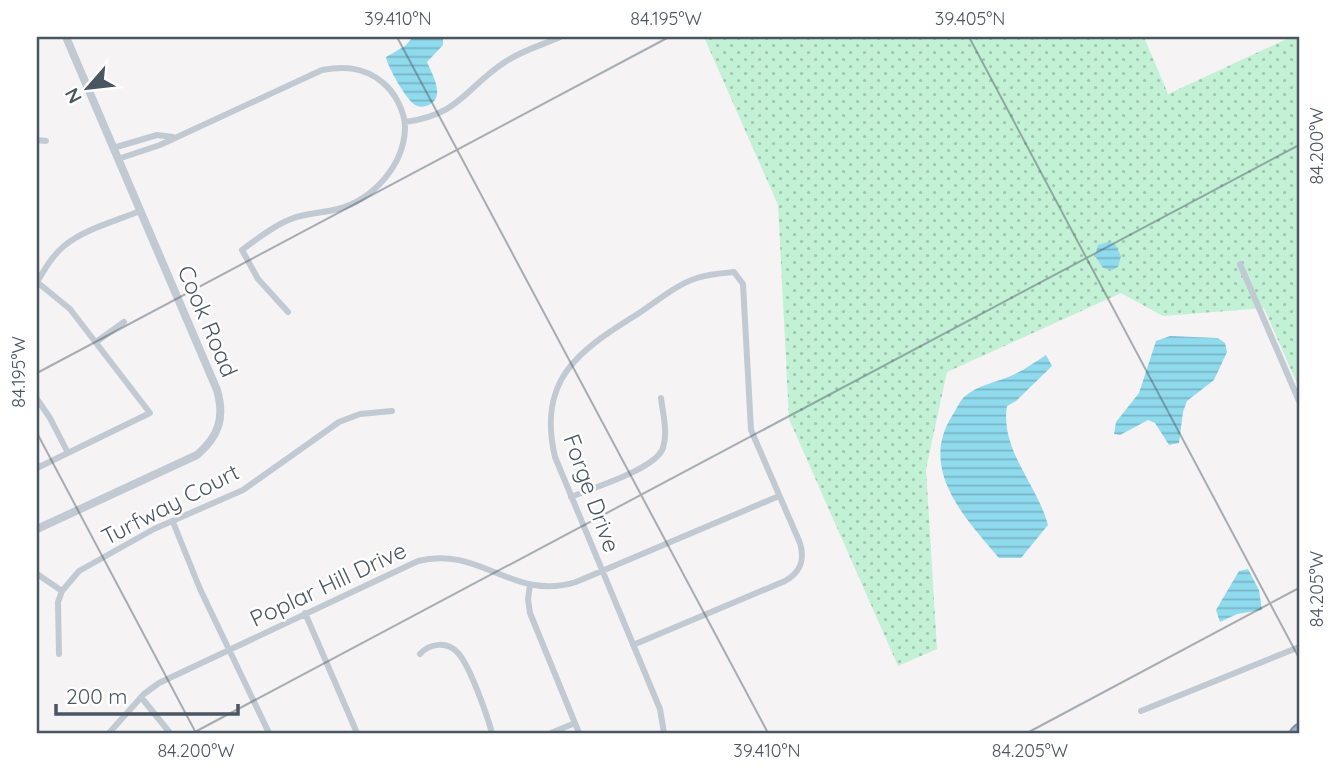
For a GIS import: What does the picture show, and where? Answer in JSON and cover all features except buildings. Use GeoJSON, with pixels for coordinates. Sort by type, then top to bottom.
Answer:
{"type":"FeatureCollection","features":[{"type":"Feature","properties":{"kind":"street","name":"Cook Road"},"geometry":{"type":"LineString","coordinates":[[37,529],[186,461],[205,448],[219,426],[221,404],[66,37]]}},
{"type":"Feature","properties":{"kind":"street"},"geometry":{"type":"LineString","coordinates":[[405,122],[426,120],[451,108],[505,62],[559,37]]}},
{"type":"Feature","properties":{"kind":"street"},"geometry":{"type":"LineString","coordinates":[[118,159],[160,145],[322,70],[343,66],[360,70],[382,81],[400,106],[405,122],[402,152],[395,166],[375,188],[357,201],[340,209],[290,220],[263,234],[242,250],[258,279],[288,312]]}},
{"type":"Feature","properties":{"kind":"street"},"geometry":{"type":"LineString","coordinates":[[113,148],[157,135],[173,137]]}},
{"type":"Feature","properties":{"kind":"street"},"geometry":{"type":"LineString","coordinates":[[37,140],[46,141]]}},
{"type":"Feature","properties":{"kind":"street"},"geometry":{"type":"LineString","coordinates":[[37,468],[150,413],[70,309],[37,282],[65,245],[77,237],[140,211]]}},
{"type":"Feature","properties":{"kind":"street"},"geometry":{"type":"LineString","coordinates":[[1240,264],[1299,401]]}},
{"type":"Feature","properties":{"kind":"street","name":"Forge Drive"},"geometry":{"type":"LineString","coordinates":[[664,733],[660,709],[555,457],[550,421],[557,389],[570,365],[592,343],[692,280],[734,272],[743,284],[751,430],[779,496]]}},
{"type":"Feature","properties":{"kind":"street"},"geometry":{"type":"LineString","coordinates":[[96,342],[124,322]]}},
{"type":"Feature","properties":{"kind":"street"},"geometry":{"type":"LineString","coordinates":[[571,496],[645,466],[657,458],[664,446],[665,437],[661,398]]}},
{"type":"Feature","properties":{"kind":"street"},"geometry":{"type":"LineString","coordinates":[[37,399],[68,453]]}},
{"type":"Feature","properties":{"kind":"street","name":"Turfway Court"},"geometry":{"type":"LineString","coordinates":[[62,591],[72,577],[87,566],[154,529],[243,490],[339,422],[360,414],[392,411]]}},
{"type":"Feature","properties":{"kind":"street"},"geometry":{"type":"LineString","coordinates":[[634,645],[793,576],[801,565],[803,552],[779,496]]}},
{"type":"Feature","properties":{"kind":"street","name":"Poplar Hill Drive"},"geometry":{"type":"LineString","coordinates":[[109,733],[141,697],[159,683],[410,564],[437,557],[469,561],[530,585],[558,587],[779,496]]}},
{"type":"Feature","properties":{"kind":"street"},"geometry":{"type":"LineString","coordinates":[[173,522],[188,561],[269,733]]}},
{"type":"Feature","properties":{"kind":"street"},"geometry":{"type":"LineString","coordinates":[[37,574],[62,591],[57,610],[60,654]]}},
{"type":"Feature","properties":{"kind":"street"},"geometry":{"type":"LineString","coordinates":[[530,585],[530,613],[579,733]]}},
{"type":"Feature","properties":{"kind":"street"},"geometry":{"type":"LineString","coordinates":[[305,613],[357,733]]}},
{"type":"Feature","properties":{"kind":"street"},"geometry":{"type":"LineString","coordinates":[[420,654],[426,648],[438,645],[446,645],[457,652],[466,667],[492,733]]}},
{"type":"Feature","properties":{"kind":"street"},"geometry":{"type":"LineString","coordinates":[[1141,711],[1299,647]]}},
{"type":"Feature","properties":{"kind":"street"},"geometry":{"type":"LineString","coordinates":[[141,697],[170,733]]}},
{"type":"Feature","properties":{"kind":"street"},"geometry":{"type":"LineString","coordinates":[[551,733],[575,723]]}},
{"type":"Feature","properties":{"kind":"green space"},"geometry":{"type":"Polygon","coordinates":[[[704,37],[1144,37],[1168,94],[1291,37],[1299,37],[1299,388],[1264,308],[1163,316],[1121,293],[947,372],[926,469],[937,649],[898,666],[789,419],[778,205],[704,37]]]}},
{"type":"Feature","properties":{"kind":"water"},"geometry":{"type":"Polygon","coordinates":[[[413,37],[443,37],[443,45],[427,62],[437,87],[436,98],[423,107],[415,105],[407,97],[386,57],[405,46],[413,37]]]}},
{"type":"Feature","properties":{"kind":"water"},"geometry":{"type":"Polygon","coordinates":[[[1108,242],[1115,244],[1121,256],[1118,267],[1112,270],[1103,268],[1095,256],[1098,245],[1108,242]]]}},
{"type":"Feature","properties":{"kind":"water"},"geometry":{"type":"Polygon","coordinates":[[[1170,336],[1218,338],[1225,343],[1227,352],[1214,380],[1187,401],[1179,443],[1169,445],[1155,423],[1148,420],[1120,435],[1114,434],[1116,422],[1139,393],[1156,341],[1170,336]]]}},
{"type":"Feature","properties":{"kind":"water"},"geometry":{"type":"Polygon","coordinates":[[[1046,355],[1052,366],[1016,401],[1007,406],[1006,422],[1014,452],[1048,525],[1021,558],[999,558],[973,527],[950,493],[940,455],[943,436],[959,404],[969,393],[1017,373],[1046,355]]]}},
{"type":"Feature","properties":{"kind":"water"},"geometry":{"type":"Polygon","coordinates":[[[1248,569],[1259,590],[1262,610],[1237,614],[1220,622],[1216,610],[1239,571],[1248,569]]]}}]}
